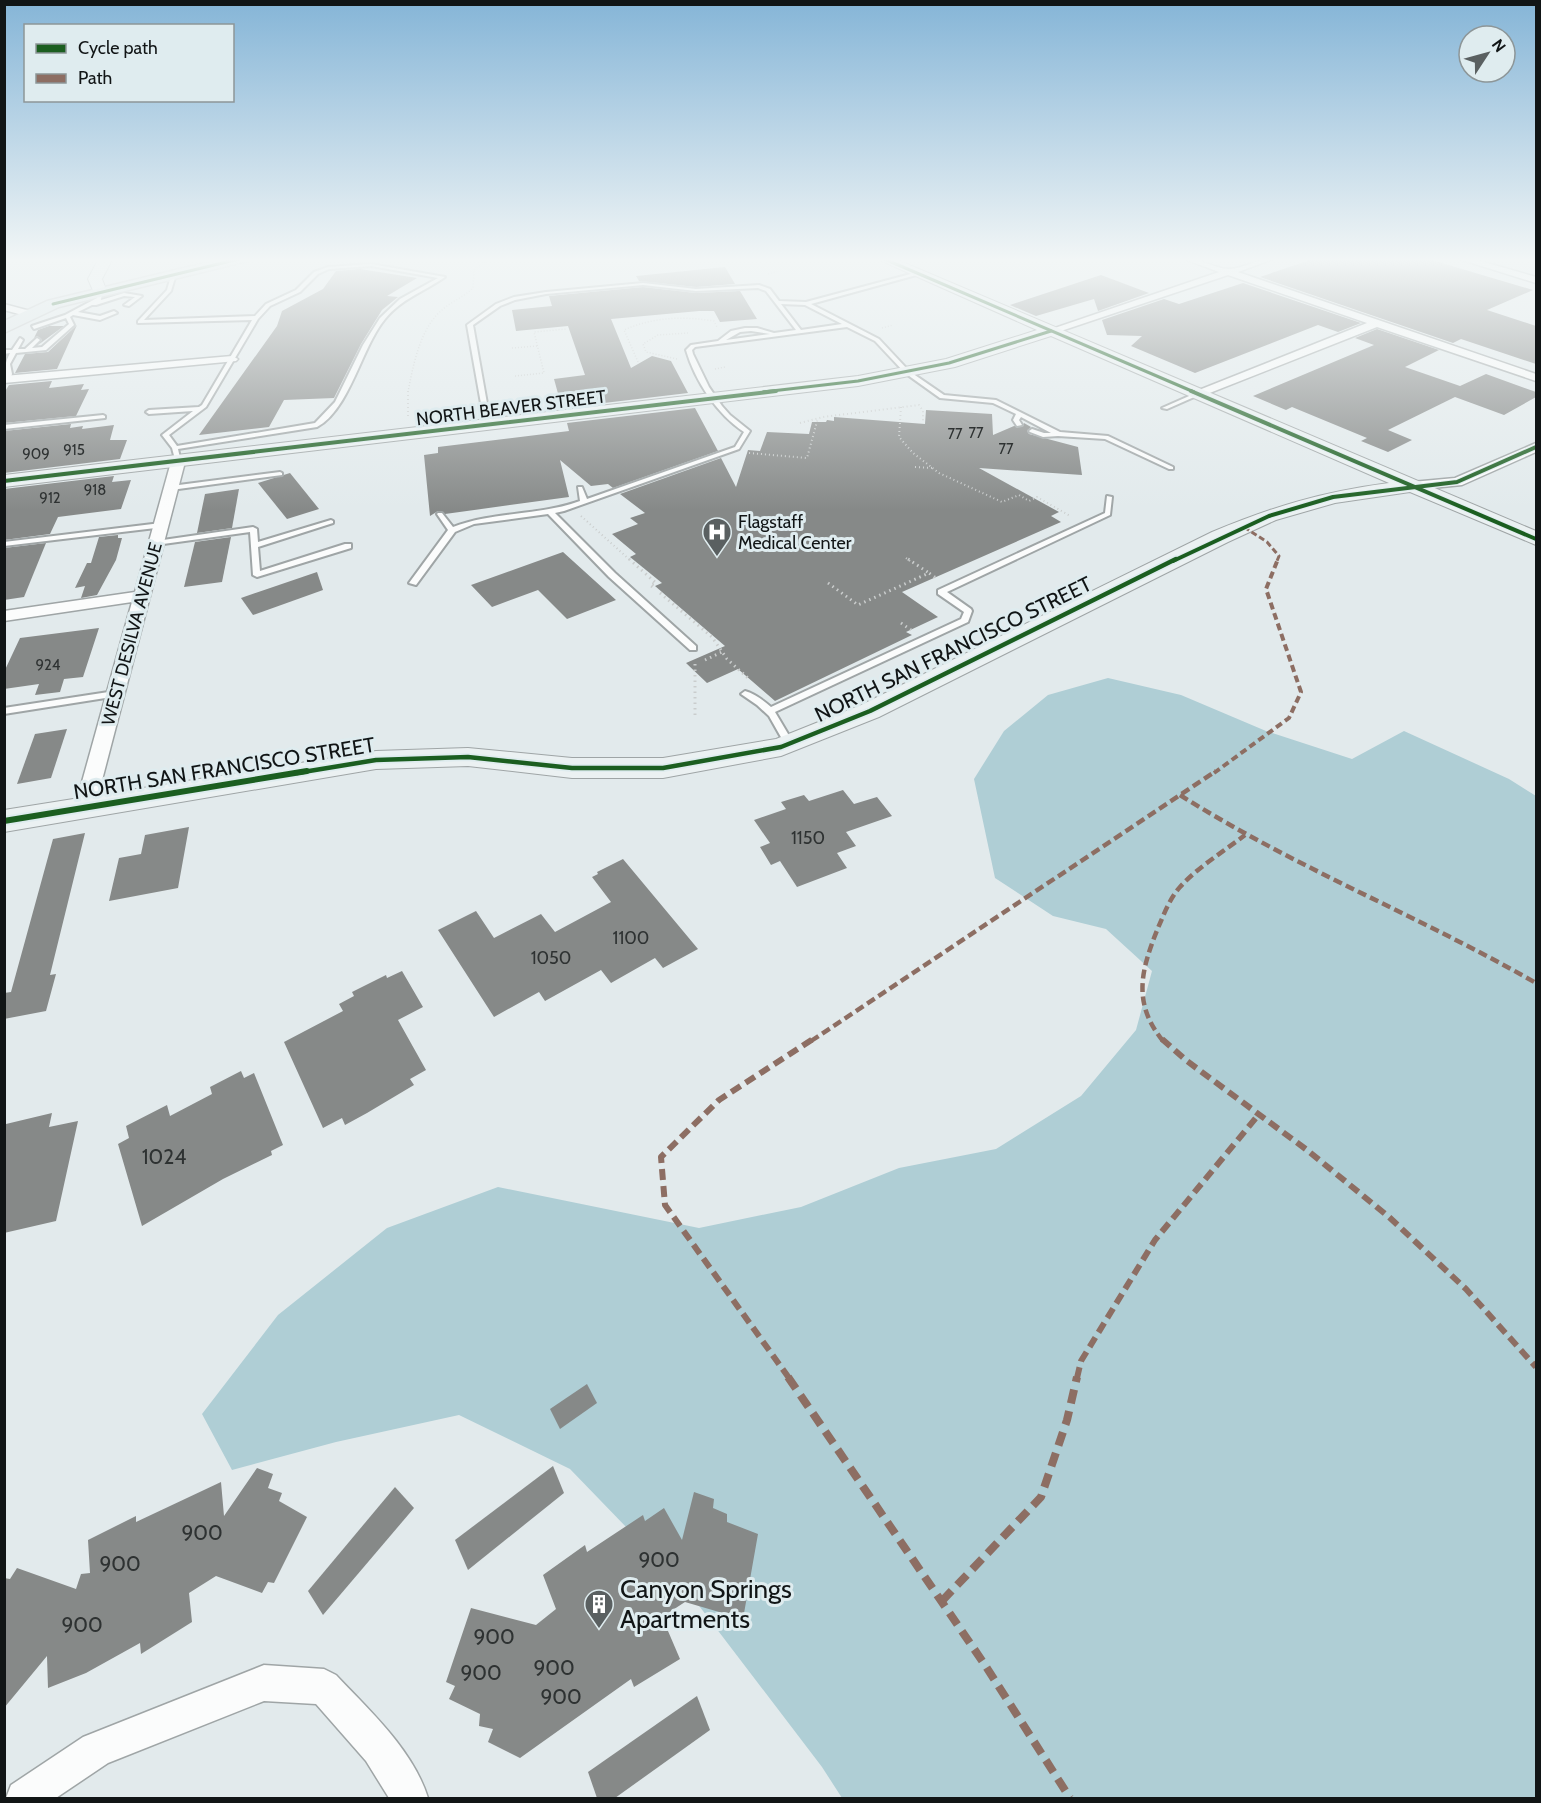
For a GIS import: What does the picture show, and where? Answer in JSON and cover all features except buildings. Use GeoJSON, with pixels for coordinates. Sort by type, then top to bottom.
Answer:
{"type":"FeatureCollection","features":[{"type":"Feature","properties":{"kind":"street","name":"NORTH BEAVER STREET"},"geometry":{"type":"LineString","coordinates":[[4,481],[177,455],[412,430],[488,426],[712,399],[908,372],[949,363],[1015,342]]}},
{"type":"Feature","properties":{"kind":"street"},"geometry":{"type":"LineString","coordinates":[[1077,342],[1536,539]]}},
{"type":"Feature","properties":{"kind":"street"},"geometry":{"type":"LineString","coordinates":[[1198,394],[1329,342]]}},
{"type":"Feature","properties":{"kind":"street"},"geometry":{"type":"LineString","coordinates":[[1432,342],[1536,378]]}},
{"type":"Feature","properties":{"kind":"street"},"geometry":{"type":"LineString","coordinates":[[6,380],[232,358]]}},
{"type":"Feature","properties":{"kind":"street","name":"NORTH SAN FRANCISCO STREET"},"geometry":{"type":"LineString","coordinates":[[4,821],[376,760],[468,757],[572,768],[663,768],[789,744],[870,711],[1220,537],[1269,516],[1333,497],[1457,482],[1496,467],[1536,447]]}},
{"type":"Feature","properties":{"kind":"street","name":"WEST DESILVA AVENUE"},"geometry":{"type":"LineString","coordinates":[[85,807],[171,488],[177,455]]}},
{"type":"Feature","properties":{"kind":"street"},"geometry":{"type":"LineString","coordinates":[[4,616],[142,596]]}},
{"type":"Feature","properties":{"kind":"street"},"geometry":{"type":"LineString","coordinates":[[24,1798],[96,1750],[264,1683],[324,1687],[379,1748],[410,1798]]}},
{"type":"Feature","properties":{"kind":"lane"},"geometry":{"type":"LineString","coordinates":[[6,380],[9,374],[7,364],[19,342]]}},
{"type":"Feature","properties":{"kind":"lane"},"geometry":{"type":"LineString","coordinates":[[26,351],[36,342]]}},
{"type":"Feature","properties":{"kind":"lane"},"geometry":{"type":"LineString","coordinates":[[4,352],[44,349],[55,342]]}},
{"type":"Feature","properties":{"kind":"lane"},"geometry":{"type":"LineString","coordinates":[[242,342],[200,409],[165,435],[177,455],[317,425],[331,415],[367,342]]}},
{"type":"Feature","properties":{"kind":"lane"},"geometry":{"type":"LineString","coordinates":[[473,342],[488,426]]}},
{"type":"Feature","properties":{"kind":"lane"},"geometry":{"type":"LineString","coordinates":[[413,583],[452,530],[473,522],[549,511],[581,503],[737,448],[747,431],[734,424],[712,399],[689,350],[702,343],[710,342]]}},
{"type":"Feature","properties":{"kind":"lane"},"geometry":{"type":"LineString","coordinates":[[879,342],[908,372],[942,397],[994,401],[1059,434]]}},
{"type":"Feature","properties":{"kind":"lane"},"geometry":{"type":"LineString","coordinates":[[1165,408],[1198,394]]}},
{"type":"Feature","properties":{"kind":"lane"},"geometry":{"type":"LineString","coordinates":[[149,412],[200,409]]}},
{"type":"Feature","properties":{"kind":"lane"},"geometry":{"type":"LineString","coordinates":[[1019,414],[1016,420],[1019,425]]}},
{"type":"Feature","properties":{"kind":"lane"},"geometry":{"type":"LineString","coordinates":[[4,427],[103,417]]}},
{"type":"Feature","properties":{"kind":"lane"},"geometry":{"type":"LineString","coordinates":[[1032,431],[1043,435],[1106,437],[1171,468]]}},
{"type":"Feature","properties":{"kind":"lane"},"geometry":{"type":"LineString","coordinates":[[171,488],[280,474]]}},
{"type":"Feature","properties":{"kind":"lane"},"geometry":{"type":"LineString","coordinates":[[580,488],[581,503]]}},
{"type":"Feature","properties":{"kind":"lane"},"geometry":{"type":"LineString","coordinates":[[770,711],[965,620],[968,612],[941,592],[1108,514],[1109,497]]}},
{"type":"Feature","properties":{"kind":"lane"},"geometry":{"type":"LineString","coordinates":[[549,511],[620,582],[693,648]]}},
{"type":"Feature","properties":{"kind":"lane"},"geometry":{"type":"LineString","coordinates":[[441,514],[452,530]]}},
{"type":"Feature","properties":{"kind":"lane"},"geometry":{"type":"LineString","coordinates":[[254,546],[331,522]]}},
{"type":"Feature","properties":{"kind":"lane"},"geometry":{"type":"LineString","coordinates":[[4,544],[161,525]]}},
{"type":"Feature","properties":{"kind":"lane"},"geometry":{"type":"LineString","coordinates":[[156,543],[253,529],[257,575],[348,546]]}},
{"type":"Feature","properties":{"kind":"lane"},"geometry":{"type":"LineString","coordinates":[[4,711],[116,694]]}},
{"type":"Feature","properties":{"kind":"lane"},"geometry":{"type":"LineString","coordinates":[[746,694],[758,699],[770,711],[789,744]]}},
{"type":"Feature","properties":{"kind":"path"},"geometry":{"type":"LineString","coordinates":[[412,430],[406,402],[422,342]]}},
{"type":"Feature","properties":{"kind":"path"},"geometry":{"type":"LineString","coordinates":[[515,376],[544,373],[536,342]]}},
{"type":"Feature","properties":{"kind":"path"},"geometry":{"type":"LineString","coordinates":[[629,342],[638,362]]}},
{"type":"Feature","properties":{"kind":"path"},"geometry":{"type":"LineString","coordinates":[[512,348],[537,346]]}},
{"type":"Feature","properties":{"kind":"path"},"geometry":{"type":"LineString","coordinates":[[711,362],[718,374]]}},
{"type":"Feature","properties":{"kind":"path"},"geometry":{"type":"LineString","coordinates":[[715,369],[725,367]]}},
{"type":"Feature","properties":{"kind":"path"},"geometry":{"type":"LineString","coordinates":[[800,423],[823,417],[919,405],[923,411],[922,421]]}},
{"type":"Feature","properties":{"kind":"path"},"geometry":{"type":"LineString","coordinates":[[902,407],[899,436],[913,454],[967,488],[987,494],[1002,502],[1018,495],[1029,501],[1037,497],[1076,519],[1065,524]]}},
{"type":"Feature","properties":{"kind":"path"},"geometry":{"type":"LineString","coordinates":[[915,467],[935,469]]}},
{"type":"Feature","properties":{"kind":"path"},"geometry":{"type":"LineString","coordinates":[[581,503],[578,514],[656,583],[650,585],[712,637],[722,652],[751,681]]}},
{"type":"Feature","properties":{"kind":"path"},"geometry":{"type":"LineString","coordinates":[[906,558],[940,580]]}},
{"type":"Feature","properties":{"kind":"path"},"geometry":{"type":"LineString","coordinates":[[828,583],[858,605],[929,573]]}},
{"type":"Feature","properties":{"kind":"path"},"geometry":{"type":"LineString","coordinates":[[901,622],[918,635]]}},
{"type":"Feature","properties":{"kind":"path"},"geometry":{"type":"LineString","coordinates":[[695,719],[693,665],[722,652]]}},
{"type":"Feature","properties":{"kind":"shaded area"},"geometry":{"type":"Polygon","coordinates":[[[1108,678],[1181,695],[1266,731],[1352,759],[1404,731],[1509,779],[1536,796],[1536,1798],[842,1798],[822,1767],[687,1590],[570,1469],[459,1415],[336,1442],[232,1470],[202,1414],[278,1315],[387,1228],[498,1187],[699,1228],[801,1207],[899,1168],[996,1149],[1081,1096],[1136,1030],[1152,971],[1106,929],[1053,916],[995,878],[974,779],[1004,731],[1048,695],[1108,678]]]}},
{"type":"Feature","properties":{"kind":"marked path"},"geometry":{"type":"LineString","coordinates":[[1070,1798],[985,1665],[834,1441],[665,1205],[661,1157],[719,1100],[871,1002],[1140,820],[1228,764],[1289,718],[1301,692],[1266,589],[1279,556],[1267,542],[1244,527]]}},
{"type":"Feature","properties":{"kind":"marked path"},"geometry":{"type":"LineString","coordinates":[[1180,795],[1222,822],[1266,846],[1447,935],[1536,983]]}},
{"type":"Feature","properties":{"kind":"marked path"},"geometry":{"type":"LineString","coordinates":[[1245,835],[1193,874],[1178,889],[1170,902],[1144,967],[1142,999],[1148,1018],[1164,1042],[1175,1052],[1266,1117],[1349,1183],[1428,1252],[1502,1327],[1536,1367]]}},
{"type":"Feature","properties":{"kind":"marked path"},"geometry":{"type":"LineString","coordinates":[[942,1601],[1041,1497],[1067,1420],[1081,1361],[1155,1240],[1260,1113]]}},
{"type":"Feature","properties":{"kind":"cycle path"},"geometry":{"type":"LineString","coordinates":[[4,481],[858,381],[949,363],[1015,342]]}},
{"type":"Feature","properties":{"kind":"cycle path"},"geometry":{"type":"LineString","coordinates":[[1078,342],[1536,539]]}},
{"type":"Feature","properties":{"kind":"cycle path"},"geometry":{"type":"LineString","coordinates":[[4,821],[376,760],[468,757],[572,768],[663,768],[781,747],[870,711],[1220,537],[1269,516],[1333,497],[1457,482],[1496,467],[1536,447]]}},
{"type":"Feature","properties":{"kind":"place","name":"Flagstaff Medical Center"},"geometry":{"type":"Point","coordinates":[717,558]}},
{"type":"Feature","properties":{"kind":"place","name":"Canyon Springs Apartments"},"geometry":{"type":"Point","coordinates":[599,1630]}}]}
